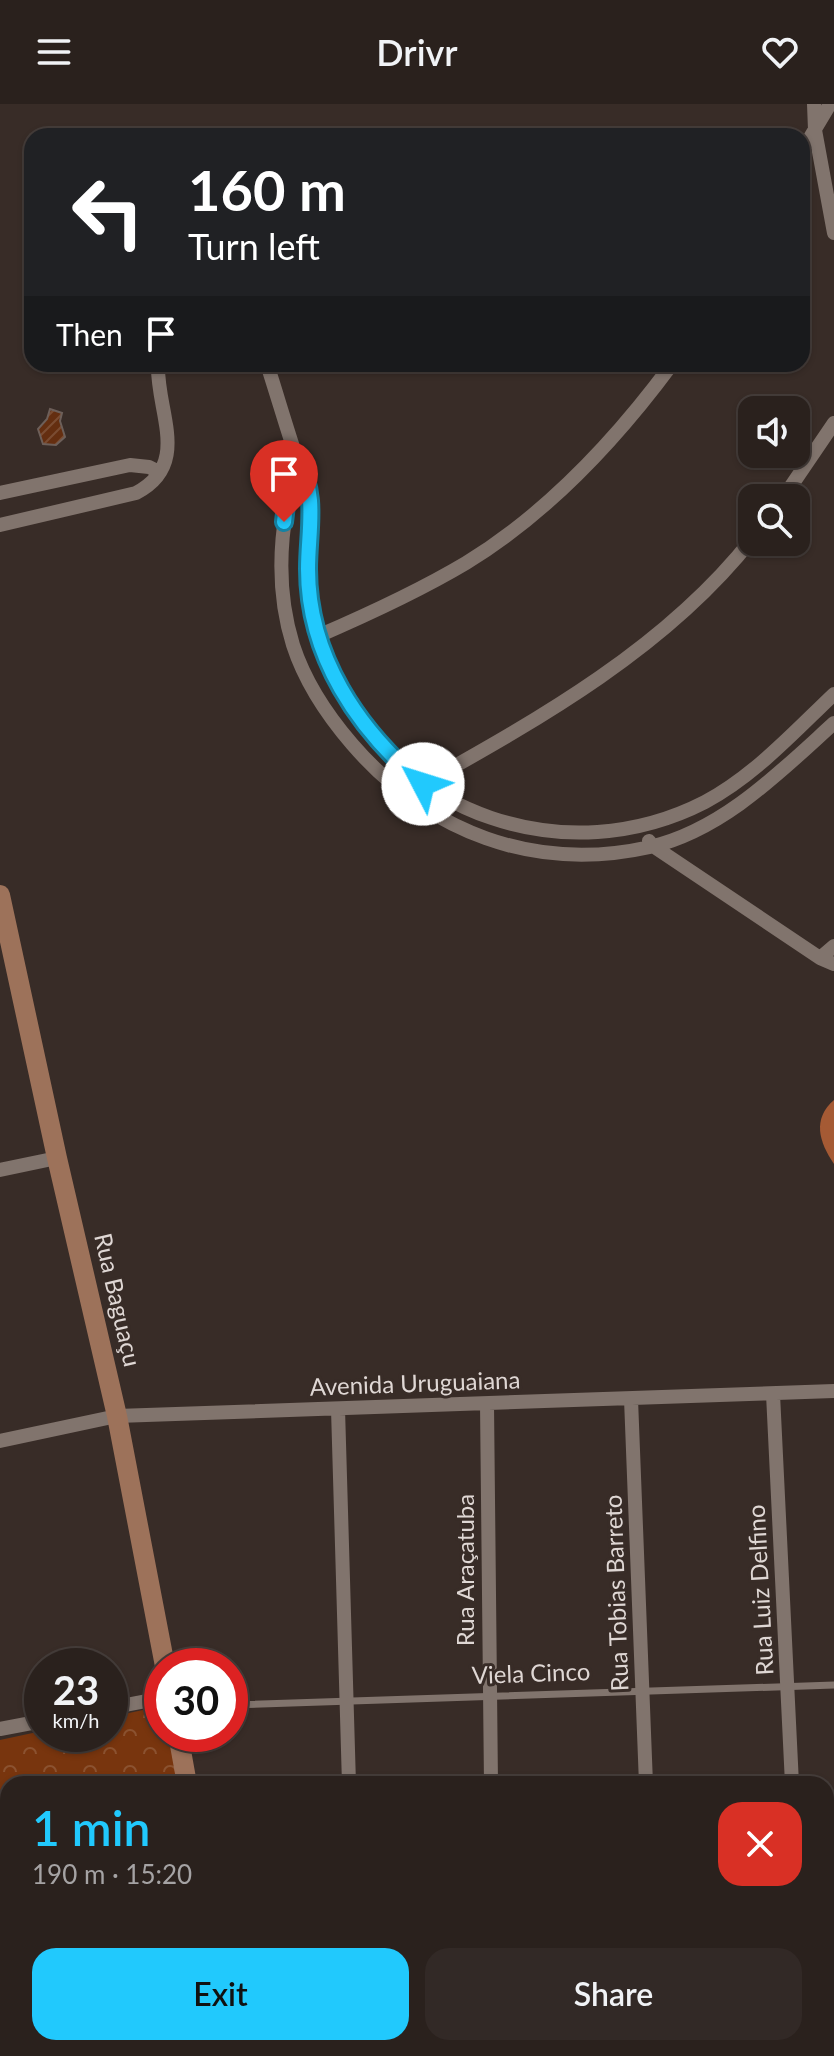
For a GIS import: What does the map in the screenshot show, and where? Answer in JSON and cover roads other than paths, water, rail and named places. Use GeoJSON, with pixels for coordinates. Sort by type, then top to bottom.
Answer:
{"type":"FeatureCollection","features":[{"type":"Feature","properties":{"kind":"main road","name":"Rua Baguaçu"},"geometry":{"type":"LineString","coordinates":[[0,895],[117,1416],[162,1648]]}},
{"type":"Feature","properties":{"kind":"main road"},"geometry":{"type":"LineString","coordinates":[[181,1752],[186,1776]]}},
{"type":"Feature","properties":{"kind":"street"},"geometry":{"type":"LineString","coordinates":[[814,104],[815,130],[834,233]]}},
{"type":"Feature","properties":{"kind":"street"},"geometry":{"type":"LineString","coordinates":[[810,138],[830,104]]}},
{"type":"Feature","properties":{"kind":"street"},"geometry":{"type":"LineString","coordinates":[[0,525],[136,493],[155,481],[167,460],[169,448],[158,372]]}},
{"type":"Feature","properties":{"kind":"street"},"geometry":{"type":"LineString","coordinates":[[270,372],[311,497],[308,543],[311,599],[318,636],[350,706],[383,748],[423,784],[478,814],[525,829],[602,831],[640,827],[704,802],[733,785],[834,694]]}},
{"type":"Feature","properties":{"kind":"street"},"geometry":{"type":"LineString","coordinates":[[318,636],[416,592],[515,530],[601,452],[666,372]]}},
{"type":"Feature","properties":{"kind":"street"},"geometry":{"type":"LineString","coordinates":[[793,484],[834,423]]}},
{"type":"Feature","properties":{"kind":"street"},"geometry":{"type":"LineString","coordinates":[[298,461],[287,497],[281,546],[284,604],[293,646],[314,693],[367,762],[415,803],[458,828],[506,845],[555,854],[593,855],[653,846],[698,829],[739,805],[834,723]]}},
{"type":"Feature","properties":{"kind":"street"},"geometry":{"type":"LineString","coordinates":[[0,493],[130,465],[159,472]]}},
{"type":"Feature","properties":{"kind":"street"},"geometry":{"type":"LineString","coordinates":[[423,784],[534,721],[595,682],[702,593],[738,554]]}},
{"type":"Feature","properties":{"kind":"street"},"geometry":{"type":"LineString","coordinates":[[284,604],[311,599]]}},
{"type":"Feature","properties":{"kind":"street"},"geometry":{"type":"LineString","coordinates":[[367,762],[383,748]]}},
{"type":"Feature","properties":{"kind":"street"},"geometry":{"type":"LineString","coordinates":[[640,827],[653,846],[827,961],[834,946]]}},
{"type":"Feature","properties":{"kind":"street"},"geometry":{"type":"LineString","coordinates":[[0,1170],[57,1158]]}},
{"type":"Feature","properties":{"kind":"street","name":"Avenida Uruguaiana"},"geometry":{"type":"LineString","coordinates":[[0,1441],[117,1416],[834,1391]]}},
{"type":"Feature","properties":{"kind":"street","name":"Rua Luiz Delfino"},"geometry":{"type":"LineString","coordinates":[[773,1394],[792,1776]]}},
{"type":"Feature","properties":{"kind":"street","name":"Rua Tobias Barreto"},"geometry":{"type":"LineString","coordinates":[[631,1399],[646,1776]]}},
{"type":"Feature","properties":{"kind":"street","name":"Rua Araçatuba"},"geometry":{"type":"LineString","coordinates":[[487,1404],[491,1776]]}},
{"type":"Feature","properties":{"kind":"street"},"geometry":{"type":"LineString","coordinates":[[338,1409],[349,1776]]}},
{"type":"Feature","properties":{"kind":"street"},"geometry":{"type":"LineString","coordinates":[[0,1729],[24,1724]]}},
{"type":"Feature","properties":{"kind":"lane","name":"Viela Cinco"},"geometry":{"type":"LineString","coordinates":[[248,1704],[834,1685]]}}]}
